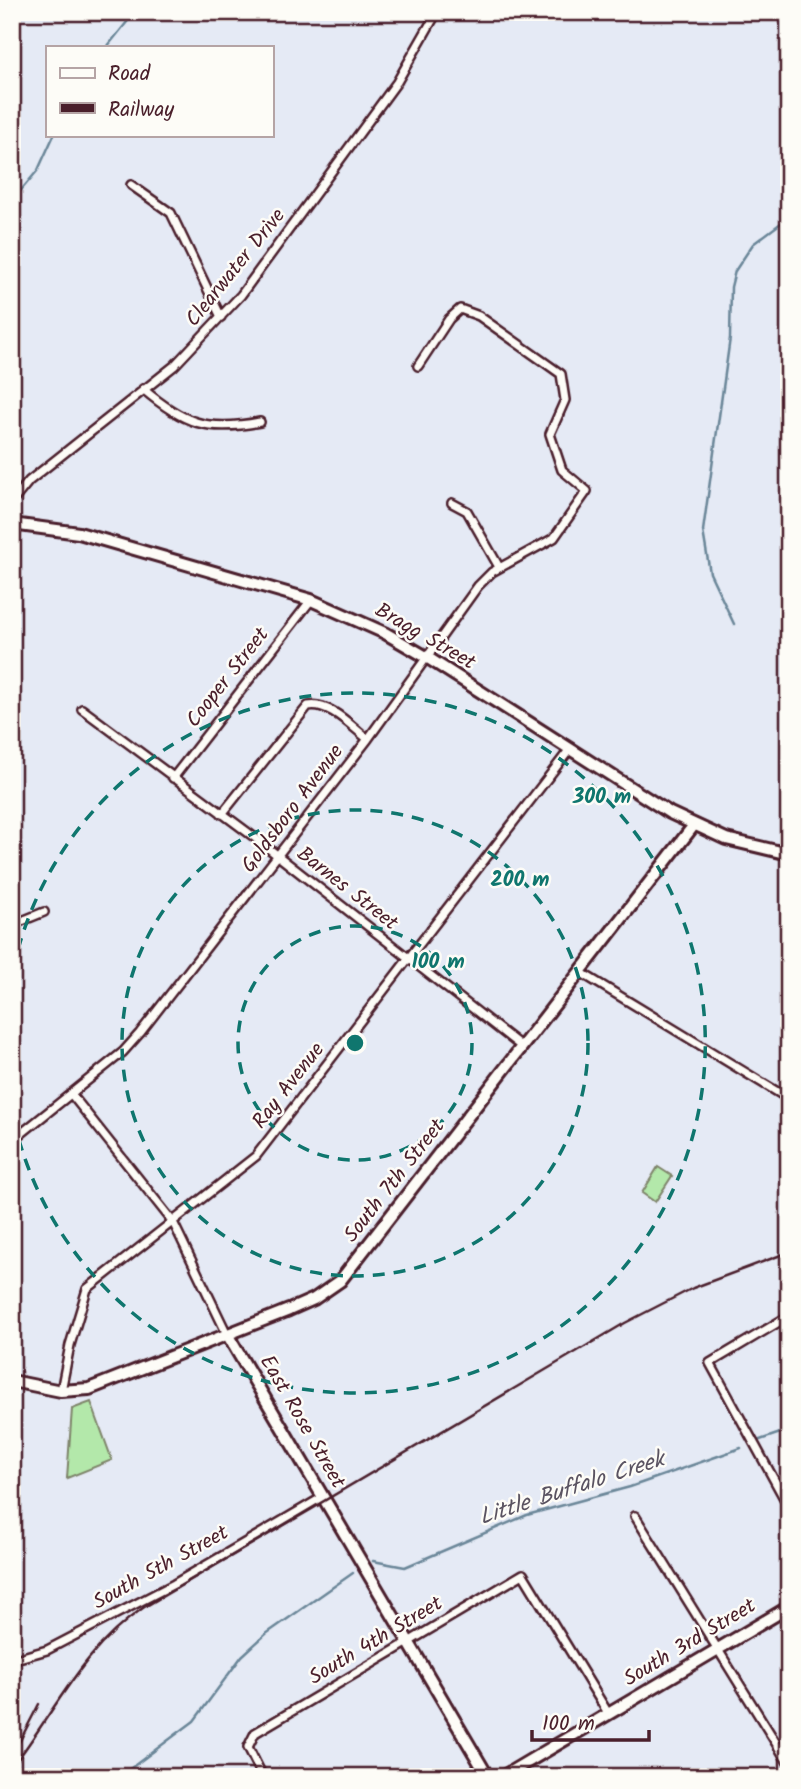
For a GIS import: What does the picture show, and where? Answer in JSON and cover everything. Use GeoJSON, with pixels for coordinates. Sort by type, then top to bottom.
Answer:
{"type":"FeatureCollection","features":[{"type":"Feature","properties":{"kind":"street","name":"Clearwater Drive"},"geometry":{"type":"LineString","coordinates":[[12,502],[29,481],[174,366],[221,317],[281,243],[397,82],[437,12]]}},
{"type":"Feature","properties":{"kind":"street"},"geometry":{"type":"LineString","coordinates":[[131,185],[171,213],[221,317]]}},
{"type":"Feature","properties":{"kind":"street","name":"Goldsboro Avenue"},"geometry":{"type":"LineString","coordinates":[[12,1141],[123,1052],[140,1033],[368,739],[478,586],[499,567],[554,538],[587,491],[562,470],[550,434],[565,400],[561,374],[550,364],[479,316],[460,309],[449,319],[418,366]]}},
{"type":"Feature","properties":{"kind":"street"},"geometry":{"type":"LineString","coordinates":[[143,389],[185,419],[210,427],[229,428],[260,422]]}},
{"type":"Feature","properties":{"kind":"street"},"geometry":{"type":"LineString","coordinates":[[452,503],[467,511],[499,567]]}},
{"type":"Feature","properties":{"kind":"street","name":"Bragg Street"},"geometry":{"type":"LineString","coordinates":[[12,524],[79,533],[311,600],[385,633],[428,658],[694,825],[751,846],[789,854]]}},
{"type":"Feature","properties":{"kind":"street","name":"Cooper Street"},"geometry":{"type":"LineString","coordinates":[[173,778],[311,600]]}},
{"type":"Feature","properties":{"kind":"street"},"geometry":{"type":"LineString","coordinates":[[222,814],[308,706],[327,708],[368,739]]}},
{"type":"Feature","properties":{"kind":"street","name":"Barnes Street"},"geometry":{"type":"LineString","coordinates":[[82,709],[523,1047]]}},
{"type":"Feature","properties":{"kind":"street","name":"Ray Avenue"},"geometry":{"type":"LineString","coordinates":[[61,1391],[70,1345],[88,1289],[256,1156],[570,749]]}},
{"type":"Feature","properties":{"kind":"street","name":"South 7th Street"},"geometry":{"type":"LineString","coordinates":[[12,1381],[61,1391],[99,1386],[314,1299],[340,1281],[694,825]]}},
{"type":"Feature","properties":{"kind":"street"},"geometry":{"type":"LineString","coordinates":[[12,925],[44,912]]}},
{"type":"Feature","properties":{"kind":"street"},"geometry":{"type":"LineString","coordinates":[[580,972],[789,1099]]}},
{"type":"Feature","properties":{"kind":"street","name":"East Rose Street"},"geometry":{"type":"LineString","coordinates":[[72,1095],[173,1222],[227,1334],[488,1777]]}},
{"type":"Feature","properties":{"kind":"street"},"geometry":{"type":"LineString","coordinates":[[789,1316],[710,1363],[789,1507]]}},
{"type":"Feature","properties":{"kind":"street","name":"South 5th Street"},"geometry":{"type":"LineString","coordinates":[[12,1660],[47,1650],[168,1587],[323,1497]]}},
{"type":"Feature","properties":{"kind":"street"},"geometry":{"type":"LineString","coordinates":[[635,1516],[789,1764]]}},
{"type":"Feature","properties":{"kind":"street","name":"South 4th Street"},"geometry":{"type":"LineString","coordinates":[[263,1777],[251,1755],[249,1741],[255,1733],[523,1574],[608,1713]]}},
{"type":"Feature","properties":{"kind":"street","name":"South 3rd Street"},"geometry":{"type":"LineString","coordinates":[[502,1777],[789,1606]]}},
{"type":"Feature","properties":{"kind":"green space"},"geometry":{"type":"Polygon","coordinates":[[[658,1167],[672,1176],[655,1202],[642,1193],[658,1167]]]}},
{"type":"Feature","properties":{"kind":"green space"},"geometry":{"type":"Polygon","coordinates":[[[91,1402],[112,1460],[67,1478],[72,1409],[91,1402]]]}},
{"type":"Feature","properties":{"kind":"waterway"},"geometry":{"type":"LineString","coordinates":[[108,46],[135,12]]}},
{"type":"Feature","properties":{"kind":"waterway"},"geometry":{"type":"LineString","coordinates":[[12,201],[38,170],[54,136]]}},
{"type":"Feature","properties":{"kind":"waterway"},"geometry":{"type":"LineString","coordinates":[[734,624],[710,573],[703,531],[730,338],[731,287],[735,271],[753,244],[789,217]]}},
{"type":"Feature","properties":{"kind":"waterway","name":"Little Buffalo Creek"},"geometry":{"type":"LineString","coordinates":[[757,1441],[789,1430]]}},
{"type":"Feature","properties":{"kind":"waterway","name":"Little Buffalo Creek"},"geometry":{"type":"LineString","coordinates":[[373,1561],[405,1567],[527,1515],[630,1487],[741,1448]]}},
{"type":"Feature","properties":{"kind":"waterway","name":"Little Buffalo Creek"},"geometry":{"type":"LineString","coordinates":[[119,1777],[194,1721],[242,1656],[266,1634],[353,1573]]}},
{"type":"Feature","properties":{"kind":"railway"},"geometry":{"type":"LineString","coordinates":[[12,1767],[86,1662],[102,1643],[143,1608],[625,1323],[693,1288],[789,1252]]}},
{"type":"Feature","properties":{"kind":"railway"},"geometry":{"type":"LineString","coordinates":[[13,1754],[39,1704]]}}]}
